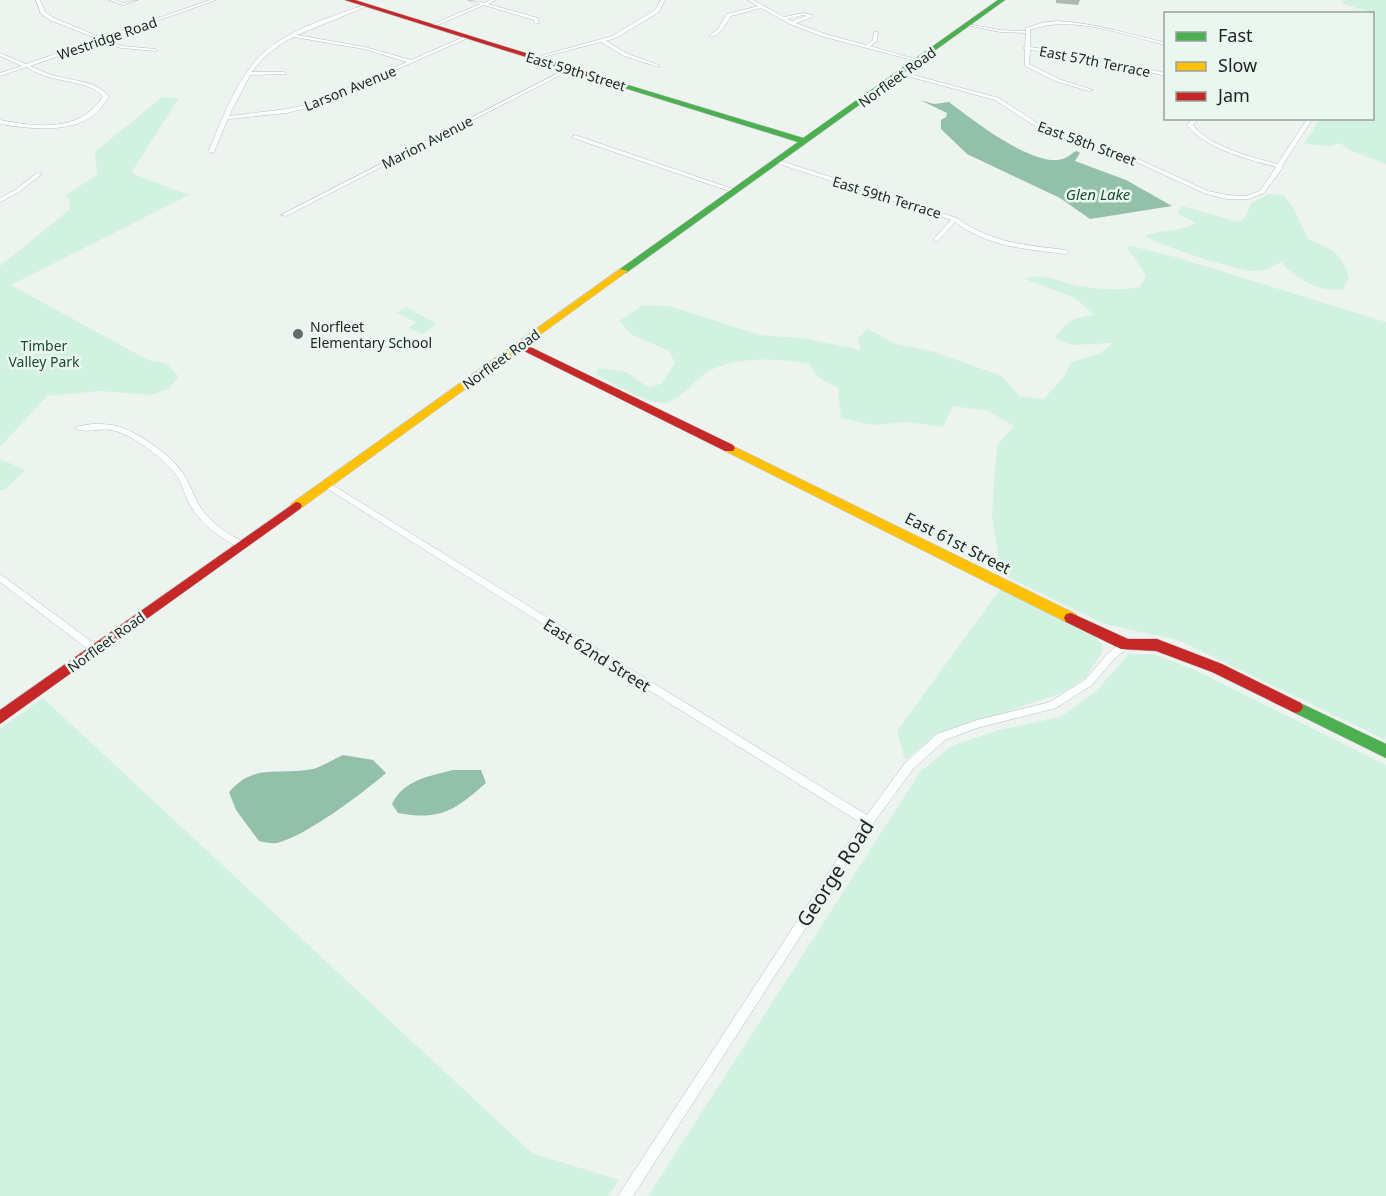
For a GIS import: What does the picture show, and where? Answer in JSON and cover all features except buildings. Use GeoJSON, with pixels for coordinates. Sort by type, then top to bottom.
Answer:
{"type":"FeatureCollection","features":[{"type":"Feature","properties":{"kind":"street"},"geometry":{"type":"LineString","coordinates":[[38,0],[43,12],[52,19],[128,49],[156,50]]}},
{"type":"Feature","properties":{"kind":"street"},"geometry":{"type":"LineString","coordinates":[[111,0],[123,4],[136,0]]}},
{"type":"Feature","properties":{"kind":"street"},"geometry":{"type":"LineString","coordinates":[[198,0],[206,3]]}},
{"type":"Feature","properties":{"kind":"street","name":"Westridge Road"},"geometry":{"type":"LineString","coordinates":[[0,75],[214,0]]}},
{"type":"Feature","properties":{"kind":"street","name":"East 59th Street"},"geometry":{"type":"LineString","coordinates":[[348,0],[804,141]]}},
{"type":"Feature","properties":{"kind":"street"},"geometry":{"type":"LineString","coordinates":[[470,0],[536,19],[537,23]]}},
{"type":"Feature","properties":{"kind":"street"},"geometry":{"type":"LineString","coordinates":[[431,26],[494,0]]}},
{"type":"Feature","properties":{"kind":"street"},"geometry":{"type":"LineString","coordinates":[[534,58],[558,50],[603,41],[621,34],[657,11],[663,0]]}},
{"type":"Feature","properties":{"kind":"street"},"geometry":{"type":"LineString","coordinates":[[750,0],[792,23],[823,35],[920,61]]}},
{"type":"Feature","properties":{"kind":"street","name":"Norfleet Road"},"geometry":{"type":"LineString","coordinates":[[0,718],[775,161],[902,74],[1002,0]]}},
{"type":"Feature","properties":{"kind":"street"},"geometry":{"type":"LineString","coordinates":[[211,152],[249,74],[264,55],[296,36],[366,6]]}},
{"type":"Feature","properties":{"kind":"street"},"geometry":{"type":"LineString","coordinates":[[712,36],[720,30],[729,15],[762,6]]}},
{"type":"Feature","properties":{"kind":"street"},"geometry":{"type":"LineString","coordinates":[[783,18],[803,14],[811,16],[792,23]]}},
{"type":"Feature","properties":{"kind":"street"},"geometry":{"type":"LineString","coordinates":[[968,25],[1000,31],[1026,32],[1036,25],[1066,23],[1164,44]]}},
{"type":"Feature","properties":{"kind":"street"},"geometry":{"type":"LineString","coordinates":[[1026,32],[1025,62],[1032,70],[1091,90]]}},
{"type":"Feature","properties":{"kind":"street"},"geometry":{"type":"LineString","coordinates":[[866,47],[875,41],[876,33]]}},
{"type":"Feature","properties":{"kind":"street"},"geometry":{"type":"LineString","coordinates":[[296,36],[366,48],[412,62]]}},
{"type":"Feature","properties":{"kind":"street","name":"Larson Avenue"},"geometry":{"type":"LineString","coordinates":[[227,118],[287,111],[312,105],[468,37]]}},
{"type":"Feature","properties":{"kind":"street"},"geometry":{"type":"LineString","coordinates":[[603,41],[626,55],[657,66]]}},
{"type":"Feature","properties":{"kind":"street","name":"East 57th Terrace"},"geometry":{"type":"LineString","coordinates":[[1025,48],[1079,55],[1164,75]]}},
{"type":"Feature","properties":{"kind":"street"},"geometry":{"type":"LineString","coordinates":[[0,54],[49,76],[92,87],[103,92],[105,98],[102,105],[80,120],[50,126],[0,122]]}},
{"type":"Feature","properties":{"kind":"street","name":"Marion Avenue"},"geometry":{"type":"LineString","coordinates":[[284,215],[570,69]]}},
{"type":"Feature","properties":{"kind":"street"},"geometry":{"type":"LineString","coordinates":[[249,74],[284,73]]}},
{"type":"Feature","properties":{"kind":"street","name":"East 58th Street"},"geometry":{"type":"LineString","coordinates":[[902,74],[997,99],[1047,130],[1124,154],[1206,192],[1240,198],[1262,192],[1280,167]]}},
{"type":"Feature","properties":{"kind":"street"},"geometry":{"type":"LineString","coordinates":[[1194,120],[1190,125],[1191,129],[1202,137],[1252,159],[1280,167],[1310,120]]}},
{"type":"Feature","properties":{"kind":"street"},"geometry":{"type":"LineString","coordinates":[[575,137],[734,191]]}},
{"type":"Feature","properties":{"kind":"street","name":"East 59th Terrace"},"geometry":{"type":"LineString","coordinates":[[775,161],[954,219],[969,232],[984,238],[1025,247],[1066,252]]}},
{"type":"Feature","properties":{"kind":"street"},"geometry":{"type":"LineString","coordinates":[[0,200],[39,174]]}},
{"type":"Feature","properties":{"kind":"street"},"geometry":{"type":"LineString","coordinates":[[936,240],[954,219]]}},
{"type":"Feature","properties":{"kind":"street","name":"East 61st Street"},"geometry":{"type":"LineString","coordinates":[[520,345],[1126,645],[1158,645],[1217,668],[1386,751]]}},
{"type":"Feature","properties":{"kind":"street"},"geometry":{"type":"LineString","coordinates":[[80,428],[101,426],[118,429],[170,462],[180,474],[202,516],[220,532],[242,545]]}},
{"type":"Feature","properties":{"kind":"street","name":"East 62nd Street"},"geometry":{"type":"LineString","coordinates":[[326,484],[868,822]]}},
{"type":"Feature","properties":{"kind":"street"},"geometry":{"type":"LineString","coordinates":[[2,580],[96,650]]}},
{"type":"Feature","properties":{"kind":"street","name":"George Road"},"geometry":{"type":"LineString","coordinates":[[625,1196],[868,822],[909,766],[941,737],[977,724],[1053,705],[1089,682],[1111,656],[1126,645]]}},
{"type":"Feature","properties":{"kind":"green space"},"geometry":{"type":"Polygon","coordinates":[[[1340,0],[1386,0],[1386,164],[1349,150],[1340,143],[1330,146],[1304,144],[1319,120],[1374,120],[1374,18],[1376,14],[1344,4],[1340,0]]]}},
{"type":"Feature","properties":{"kind":"green space","name":"Timber Valley Park"},"geometry":{"type":"Polygon","coordinates":[[[162,97],[179,98],[131,173],[189,195],[11,285],[148,360],[166,363],[179,377],[168,389],[151,395],[100,391],[47,396],[0,447],[0,266],[70,209],[69,198],[64,197],[97,174],[95,152],[162,97]]]}},
{"type":"Feature","properties":{"kind":"green space"},"geometry":{"type":"Polygon","coordinates":[[[1269,194],[1284,195],[1294,209],[1308,239],[1334,252],[1343,262],[1349,278],[1343,289],[1317,287],[1293,274],[1281,262],[1262,270],[1245,270],[1199,257],[1144,236],[1184,228],[1196,223],[1177,213],[1182,206],[1238,222],[1245,218],[1251,203],[1269,194]]]}},
{"type":"Feature","properties":{"kind":"green space"},"geometry":{"type":"Polygon","coordinates":[[[1131,246],[1179,258],[1386,322],[1386,740],[1178,640],[1104,624],[1001,574],[992,515],[997,445],[1014,426],[988,411],[953,406],[943,427],[909,422],[873,425],[841,418],[838,388],[819,378],[809,364],[784,360],[745,361],[720,366],[703,375],[677,398],[664,403],[638,396],[595,374],[599,368],[626,372],[648,387],[661,384],[675,363],[669,351],[632,335],[619,321],[643,305],[669,306],[760,335],[802,338],[861,350],[858,338],[868,329],[896,344],[935,352],[1002,376],[1019,396],[1044,399],[1065,375],[1071,362],[1099,354],[1113,343],[1072,345],[1055,338],[1072,320],[1094,315],[1075,298],[1025,279],[1038,276],[1074,285],[1099,288],[1140,287],[1146,275],[1127,248],[1131,246]]]}},
{"type":"Feature","properties":{"kind":"green space"},"geometry":{"type":"Polygon","coordinates":[[[406,307],[437,324],[423,334],[409,328],[416,322],[396,313],[406,307]]]}},
{"type":"Feature","properties":{"kind":"green space"},"geometry":{"type":"Polygon","coordinates":[[[0,459],[26,470],[4,490],[0,490],[0,459]]]}},
{"type":"Feature","properties":{"kind":"green space"},"geometry":{"type":"Polygon","coordinates":[[[1001,588],[1094,636],[1102,645],[1103,651],[1086,677],[1065,692],[936,735],[905,760],[897,731],[1001,588]]]}},
{"type":"Feature","properties":{"kind":"green space"},"geometry":{"type":"Polygon","coordinates":[[[1129,654],[1154,654],[1195,670],[1386,765],[1386,1196],[648,1196],[920,772],[951,746],[999,730],[1060,717],[1096,691],[1129,654]]]}},
{"type":"Feature","properties":{"kind":"green space"},"geometry":{"type":"Polygon","coordinates":[[[43,698],[532,1153],[619,1180],[608,1196],[0,1196],[0,729],[43,698]]]}},
{"type":"Feature","properties":{"kind":"water","name":"Glen Lake"},"geometry":{"type":"Polygon","coordinates":[[[920,100],[934,104],[949,102],[1004,141],[1038,157],[1053,160],[1065,158],[1077,151],[1080,153],[1075,161],[1126,180],[1172,206],[1090,219],[1060,198],[967,154],[941,129],[941,120],[946,117],[947,113],[920,100]]]}},
{"type":"Feature","properties":{"kind":"water"},"geometry":{"type":"Polygon","coordinates":[[[343,755],[373,760],[386,773],[349,802],[303,832],[277,843],[259,841],[236,810],[229,792],[248,777],[258,773],[313,769],[343,755]]]}},
{"type":"Feature","properties":{"kind":"water"},"geometry":{"type":"Polygon","coordinates":[[[453,770],[481,770],[486,783],[456,806],[437,814],[398,813],[392,804],[403,789],[410,784],[453,770]]]}},
{"type":"Feature","properties":{"kind":"traffic: fast"},"geometry":{"type":"LineString","coordinates":[[623,271],[1002,0]]}},
{"type":"Feature","properties":{"kind":"traffic: fast"},"geometry":{"type":"LineString","coordinates":[[621,84],[804,141]]}},
{"type":"Feature","properties":{"kind":"traffic: fast"},"geometry":{"type":"LineString","coordinates":[[1296,707],[1386,751]]}},
{"type":"Feature","properties":{"kind":"traffic: slow"},"geometry":{"type":"LineString","coordinates":[[296,506],[623,271]]}},
{"type":"Feature","properties":{"kind":"traffic: slow"},"geometry":{"type":"LineString","coordinates":[[729,448],[1071,618]]}},
{"type":"Feature","properties":{"kind":"traffic: jam"},"geometry":{"type":"LineString","coordinates":[[348,0],[621,84]]}},
{"type":"Feature","properties":{"kind":"traffic: jam"},"geometry":{"type":"LineString","coordinates":[[520,345],[729,448]]}},
{"type":"Feature","properties":{"kind":"traffic: jam"},"geometry":{"type":"LineString","coordinates":[[0,718],[296,506]]}},
{"type":"Feature","properties":{"kind":"traffic: jam"},"geometry":{"type":"LineString","coordinates":[[1071,618],[1126,645],[1157,645],[1217,668],[1296,707]]}},
{"type":"Feature","properties":{"kind":"place","name":"Norfleet Elementary School"},"geometry":{"type":"Point","coordinates":[298,334]}}]}
